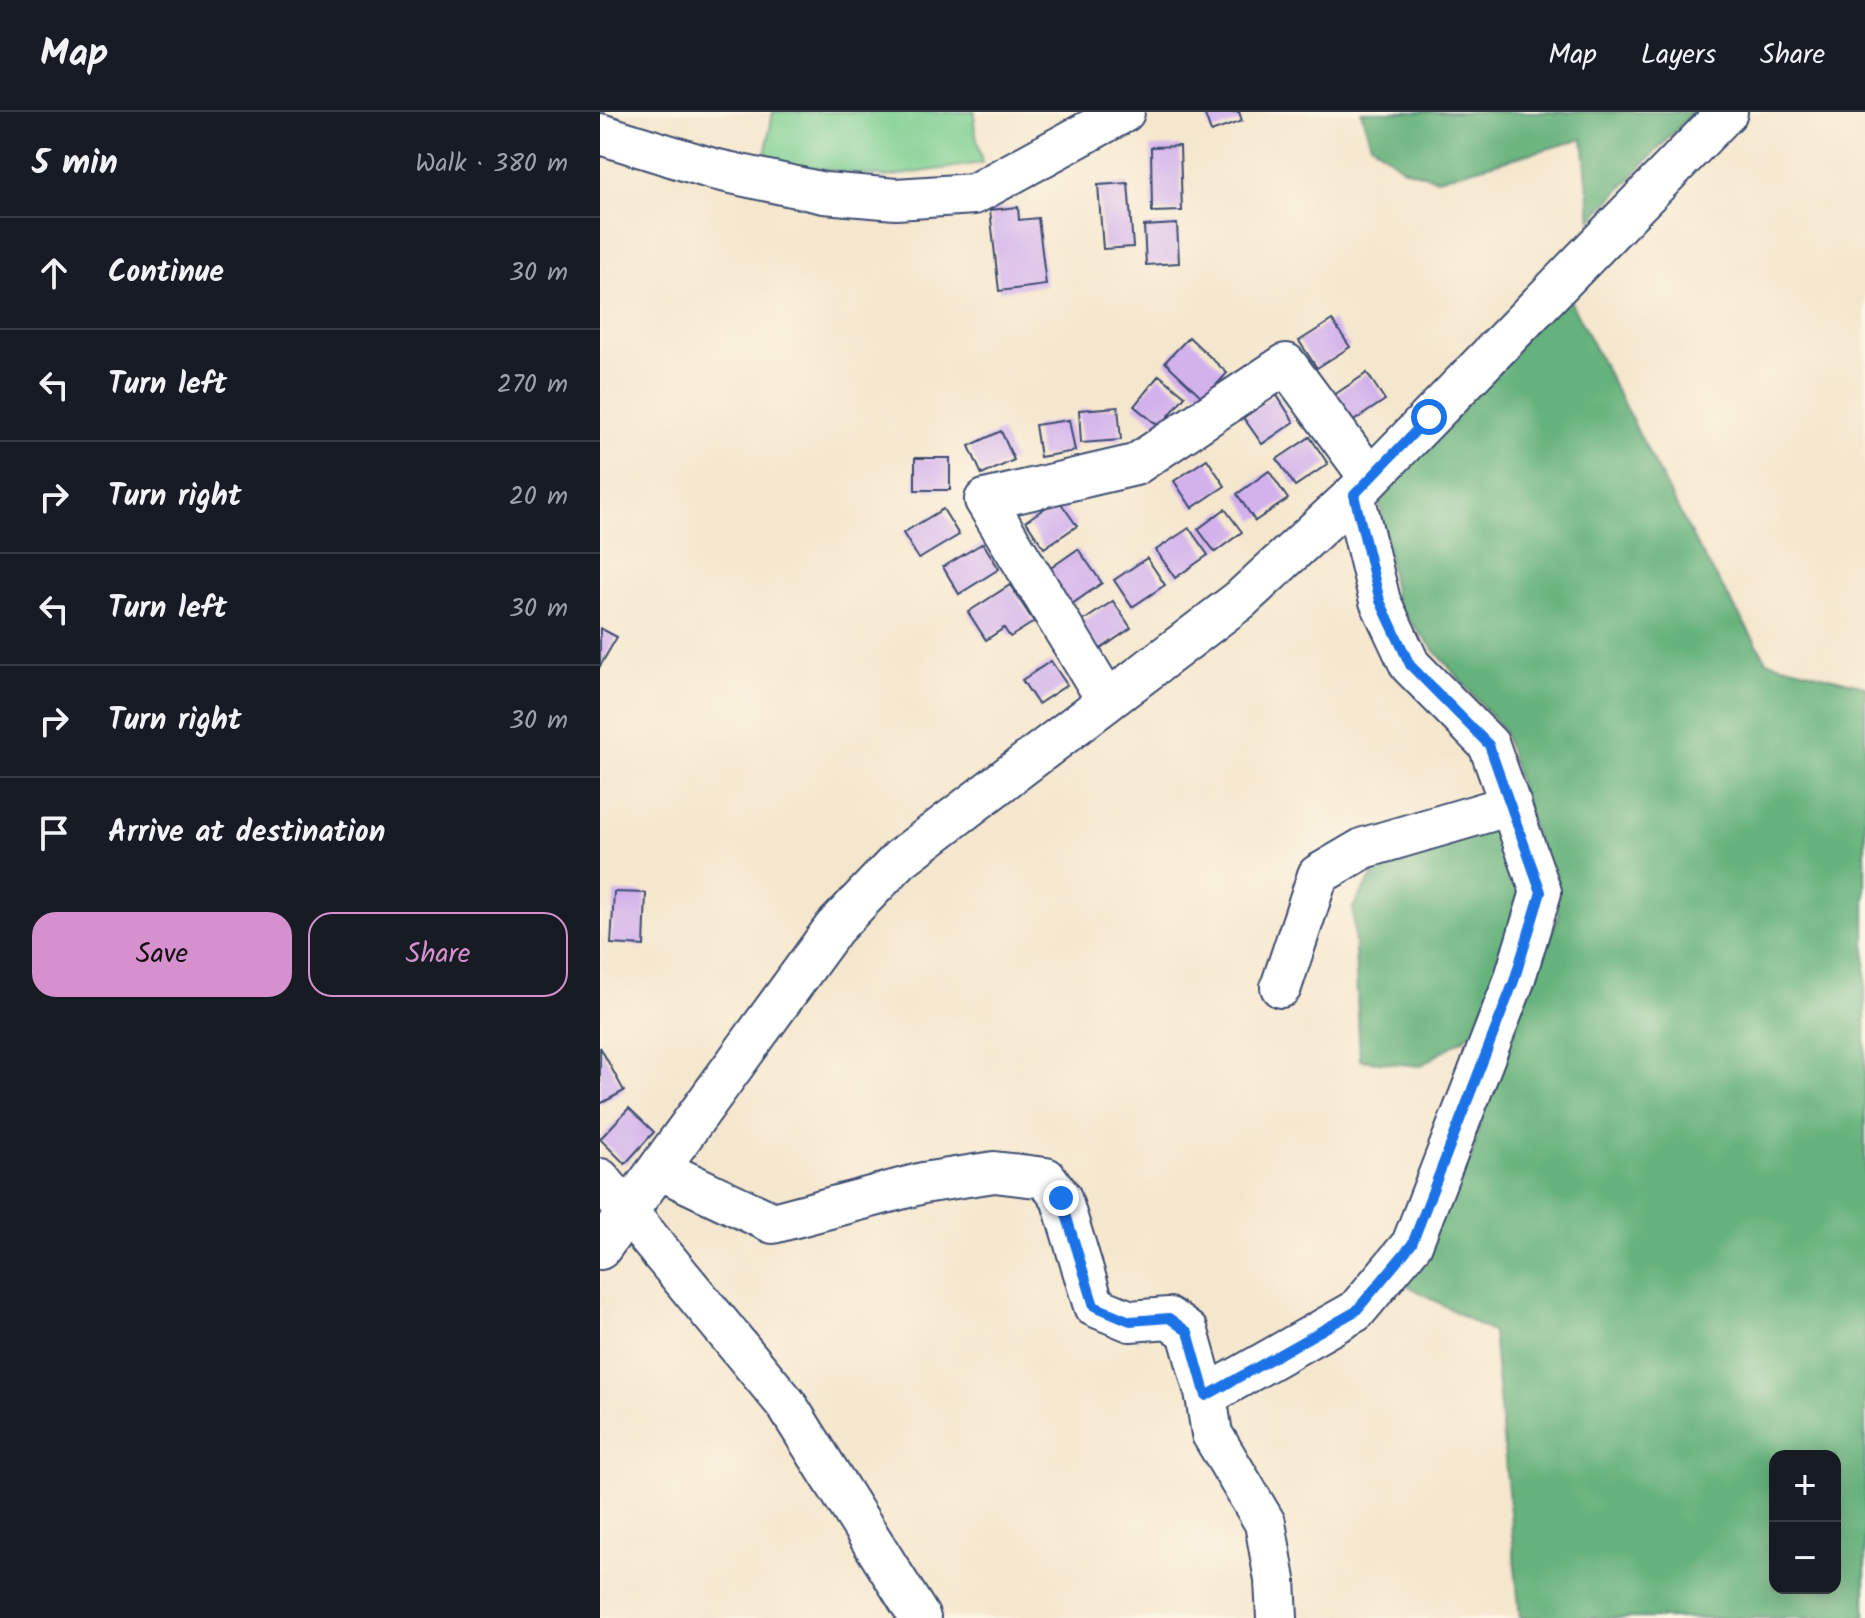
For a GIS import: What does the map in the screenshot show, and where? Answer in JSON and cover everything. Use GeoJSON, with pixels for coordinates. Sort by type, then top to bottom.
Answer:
{"type":"FeatureCollection","features":[{"type":"Feature","properties":{"kind":"street"},"geometry":{"type":"LineString","coordinates":[[600,134],[713,169],[824,193],[896,199],[974,194],[1124,112]]}},
{"type":"Feature","properties":{"kind":"street"},"geometry":{"type":"LineString","coordinates":[[600,1249],[834,928],[900,859],[1240,600],[1362,486],[1727,112]]}},
{"type":"Feature","properties":{"kind":"street"},"geometry":{"type":"LineString","coordinates":[[1107,700],[985,500],[1135,465],[1286,364],[1362,486],[1380,601],[1410,665],[1489,745],[1541,892],[1514,981],[1412,1244],[1356,1311],[1206,1396]]}},
{"type":"Feature","properties":{"kind":"street"},"geometry":{"type":"LineString","coordinates":[[1281,987],[1318,875],[1364,848],[1511,805]]}},
{"type":"Feature","properties":{"kind":"street"},"geometry":{"type":"LineString","coordinates":[[659,1169],[773,1223],[923,1183],[994,1172],[1046,1178],[1061,1198],[1094,1306],[1130,1321],[1169,1318],[1188,1332],[1206,1396],[1212,1434],[1265,1523],[1275,1580],[1277,1618]]}},
{"type":"Feature","properties":{"kind":"street"},"geometry":{"type":"LineString","coordinates":[[600,1179],[786,1404],[920,1618]]}},
{"type":"Feature","properties":{"kind":"green space"},"geometry":{"type":"Polygon","coordinates":[[[773,112],[975,112],[974,124],[982,163],[886,177],[764,162],[773,112]]]}},
{"type":"Feature","properties":{"kind":"green space"},"geometry":{"type":"Polygon","coordinates":[[[1361,112],[1693,112],[1591,220],[1583,139],[1437,179],[1404,169],[1371,144],[1361,112]]]}},
{"type":"Feature","properties":{"kind":"green space"},"geometry":{"type":"Polygon","coordinates":[[[1564,289],[1695,542],[1767,661],[1865,686],[1865,1618],[1520,1618],[1493,1333],[1398,1280],[1471,1160],[1502,1032],[1559,917],[1503,730],[1396,605],[1378,492],[1564,289]]]}},
{"type":"Feature","properties":{"kind":"green space"},"geometry":{"type":"Polygon","coordinates":[[[1503,813],[1536,876],[1477,1030],[1420,1066],[1360,1060],[1353,907],[1381,862],[1503,813]]]}},
{"type":"Feature","properties":{"kind":"building"},"geometry":{"type":"Polygon","coordinates":[[[1204,112],[1239,112],[1242,121],[1211,132],[1204,112]]]}},
{"type":"Feature","properties":{"kind":"building"},"geometry":{"type":"Polygon","coordinates":[[[1180,146],[1182,211],[1152,212],[1151,147],[1180,146]]]}},
{"type":"Feature","properties":{"kind":"building"},"geometry":{"type":"Polygon","coordinates":[[[1128,183],[1133,247],[1103,249],[1098,185],[1128,183]]]}},
{"type":"Feature","properties":{"kind":"building"},"geometry":{"type":"Polygon","coordinates":[[[1018,207],[1019,220],[1038,218],[1046,285],[999,291],[990,210],[1018,207]]]}},
{"type":"Feature","properties":{"kind":"building"},"geometry":{"type":"Polygon","coordinates":[[[1177,224],[1179,263],[1146,265],[1144,226],[1177,224]]]}},
{"type":"Feature","properties":{"kind":"building"},"geometry":{"type":"Polygon","coordinates":[[[1332,320],[1350,347],[1317,368],[1299,341],[1332,320]]]}},
{"type":"Feature","properties":{"kind":"building"},"geometry":{"type":"Polygon","coordinates":[[[1189,337],[1227,373],[1204,399],[1165,362],[1189,337]]]}},
{"type":"Feature","properties":{"kind":"building"},"geometry":{"type":"Polygon","coordinates":[[[1367,373],[1385,400],[1352,422],[1334,395],[1367,373]]]}},
{"type":"Feature","properties":{"kind":"building"},"geometry":{"type":"Polygon","coordinates":[[[1159,375],[1185,396],[1160,427],[1134,406],[1159,375]]]}},
{"type":"Feature","properties":{"kind":"building"},"geometry":{"type":"Polygon","coordinates":[[[1276,394],[1294,422],[1262,444],[1243,417],[1276,394]]]}},
{"type":"Feature","properties":{"kind":"building"},"geometry":{"type":"Polygon","coordinates":[[[1118,407],[1121,440],[1081,443],[1079,410],[1118,407]]]}},
{"type":"Feature","properties":{"kind":"building"},"geometry":{"type":"Polygon","coordinates":[[[1069,420],[1075,451],[1040,457],[1035,425],[1069,420]]]}},
{"type":"Feature","properties":{"kind":"building"},"geometry":{"type":"Polygon","coordinates":[[[1001,431],[1014,460],[982,475],[969,446],[1001,431]]]}},
{"type":"Feature","properties":{"kind":"building"},"geometry":{"type":"Polygon","coordinates":[[[1310,437],[1328,464],[1295,486],[1277,459],[1310,437]]]}},
{"type":"Feature","properties":{"kind":"building"},"geometry":{"type":"Polygon","coordinates":[[[915,458],[950,458],[950,490],[915,490],[915,458]]]}},
{"type":"Feature","properties":{"kind":"building"},"geometry":{"type":"Polygon","coordinates":[[[1207,459],[1225,486],[1192,508],[1174,481],[1207,459]]]}},
{"type":"Feature","properties":{"kind":"building"},"geometry":{"type":"Polygon","coordinates":[[[1269,471],[1288,499],[1255,521],[1237,494],[1269,471]]]}},
{"type":"Feature","properties":{"kind":"building"},"geometry":{"type":"Polygon","coordinates":[[[1058,499],[1077,526],[1044,548],[1026,521],[1058,499]]]}},
{"type":"Feature","properties":{"kind":"building"},"geometry":{"type":"Polygon","coordinates":[[[943,509],[959,535],[919,559],[903,533],[943,509]]]}},
{"type":"Feature","properties":{"kind":"building"},"geometry":{"type":"Polygon","coordinates":[[[1225,509],[1242,532],[1215,552],[1198,529],[1225,509]]]}},
{"type":"Feature","properties":{"kind":"building"},"geometry":{"type":"Polygon","coordinates":[[[1189,528],[1208,555],[1175,578],[1156,550],[1189,528]]]}},
{"type":"Feature","properties":{"kind":"building"},"geometry":{"type":"Polygon","coordinates":[[[983,543],[999,569],[959,594],[943,567],[983,543]]]}},
{"type":"Feature","properties":{"kind":"building"},"geometry":{"type":"Polygon","coordinates":[[[1078,549],[1102,583],[1069,606],[1045,572],[1078,549]]]}},
{"type":"Feature","properties":{"kind":"building"},"geometry":{"type":"Polygon","coordinates":[[[1147,558],[1165,585],[1132,607],[1114,580],[1147,558]]]}},
{"type":"Feature","properties":{"kind":"building"},"geometry":{"type":"Polygon","coordinates":[[[1010,585],[1034,622],[1010,637],[1004,628],[986,640],[968,612],[1010,585]]]}},
{"type":"Feature","properties":{"kind":"building"},"geometry":{"type":"Polygon","coordinates":[[[1113,601],[1131,628],[1099,650],[1080,623],[1113,601]]]}},
{"type":"Feature","properties":{"kind":"building"},"geometry":{"type":"Polygon","coordinates":[[[600,628],[617,637],[600,666],[600,628]]]}},
{"type":"Feature","properties":{"kind":"building"},"geometry":{"type":"Polygon","coordinates":[[[1051,661],[1067,685],[1038,704],[1022,680],[1051,661]]]}},
{"type":"Feature","properties":{"kind":"building"},"geometry":{"type":"Polygon","coordinates":[[[614,892],[646,893],[644,946],[611,944],[614,892]]]}},
{"type":"Feature","properties":{"kind":"building"},"geometry":{"type":"Polygon","coordinates":[[[600,1047],[624,1091],[600,1104],[600,1047]]]}},
{"type":"Feature","properties":{"kind":"building"},"geometry":{"type":"Polygon","coordinates":[[[629,1108],[654,1132],[625,1164],[600,1139],[629,1108]]]}},
{"type":"Feature","properties":{"kind":"route"},"geometry":{"type":"LineString","coordinates":[[1061,1198],[1094,1306],[1130,1321],[1169,1318],[1188,1332],[1206,1396],[1356,1311],[1412,1244],[1514,981],[1541,892],[1489,745],[1410,665],[1380,601],[1354,495],[1429,417]]}}]}
